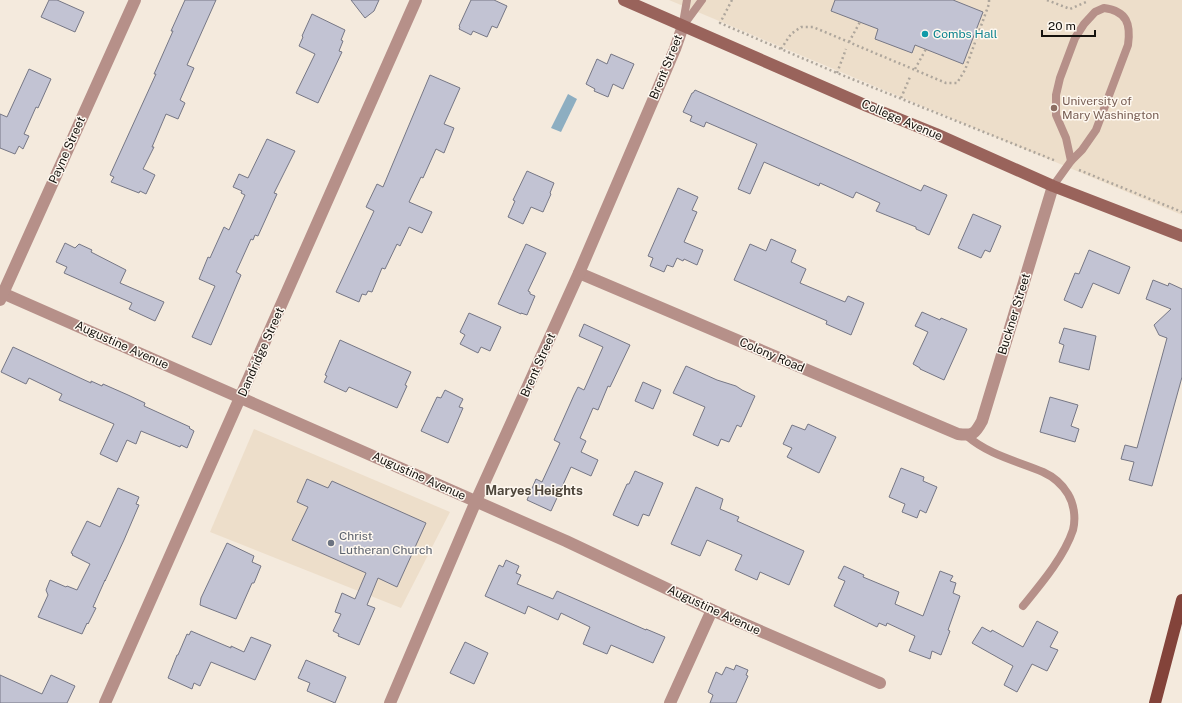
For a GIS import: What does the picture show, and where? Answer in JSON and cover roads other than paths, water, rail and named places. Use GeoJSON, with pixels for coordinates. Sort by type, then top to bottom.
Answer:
{"type":"FeatureCollection","features":[{"type":"Feature","properties":{"kind":"main road"},"geometry":{"type":"LineString","coordinates":[[1155,703],[1182,600]]}},
{"type":"Feature","properties":{"kind":"street","name":"Payne Street"},"geometry":{"type":"LineString","coordinates":[[1,295],[134,0]]}},
{"type":"Feature","properties":{"kind":"street","name":"Dandridge Street"},"geometry":{"type":"LineString","coordinates":[[105,703],[416,0]]}},
{"type":"Feature","properties":{"kind":"street","name":"College Avenue"},"geometry":{"type":"LineString","coordinates":[[624,0],[1053,186],[1182,236]]}},
{"type":"Feature","properties":{"kind":"street","name":"Brent Street"},"geometry":{"type":"LineString","coordinates":[[390,703],[476,501],[579,273],[675,49],[683,26]]}},
{"type":"Feature","properties":{"kind":"street","name":"Buckner Street"},"geometry":{"type":"LineString","coordinates":[[967,436],[978,430],[982,421],[1053,186]]}},
{"type":"Feature","properties":{"kind":"street","name":"Colony Road"},"geometry":{"type":"LineString","coordinates":[[579,273],[958,434],[967,436]]}},
{"type":"Feature","properties":{"kind":"street","name":"Augustine Avenue"},"geometry":{"type":"LineString","coordinates":[[1,295],[476,501],[566,541],[712,610],[880,683]]}},
{"type":"Feature","properties":{"kind":"street"},"geometry":{"type":"LineString","coordinates":[[670,703],[712,610]]}},
{"type":"Feature","properties":{"kind":"lane"},"geometry":{"type":"LineString","coordinates":[[683,26],[687,0]]}},
{"type":"Feature","properties":{"kind":"lane"},"geometry":{"type":"LineString","coordinates":[[683,26],[702,0]]}},
{"type":"Feature","properties":{"kind":"lane"},"geometry":{"type":"LineString","coordinates":[[1053,186],[1096,130],[1128,45],[1129,33],[1126,21],[1121,14],[1114,9],[1104,8],[1095,12],[1084,24],[1075,38],[1060,78],[1056,95],[1056,115],[1066,138],[1070,163]]}},
{"type":"Feature","properties":{"kind":"lane"},"geometry":{"type":"LineString","coordinates":[[967,436],[990,452],[1054,478],[1064,488],[1072,501],[1074,515],[1073,529],[1062,553],[1044,581],[1023,606]]}},
{"type":"Feature","properties":{"kind":"water"},"geometry":{"type":"Polygon","coordinates":[[[568,94],[577,99],[561,132],[551,128],[568,94]]]}},
{"type":"Feature","properties":{"kind":"place","name":"Combs Hall"},"geometry":{"type":"Point","coordinates":[925,34]}},
{"type":"Feature","properties":{"kind":"place","name":"University of Mary Washington"},"geometry":{"type":"Point","coordinates":[1054,108]}},
{"type":"Feature","properties":{"kind":"place","name":"Christ Lutheran Church"},"geometry":{"type":"Point","coordinates":[331,543]}},
{"type":"Feature","properties":{"kind":"district","name":"Maryes Heights"},"geometry":{"type":"Point","coordinates":[534,490]}}]}
